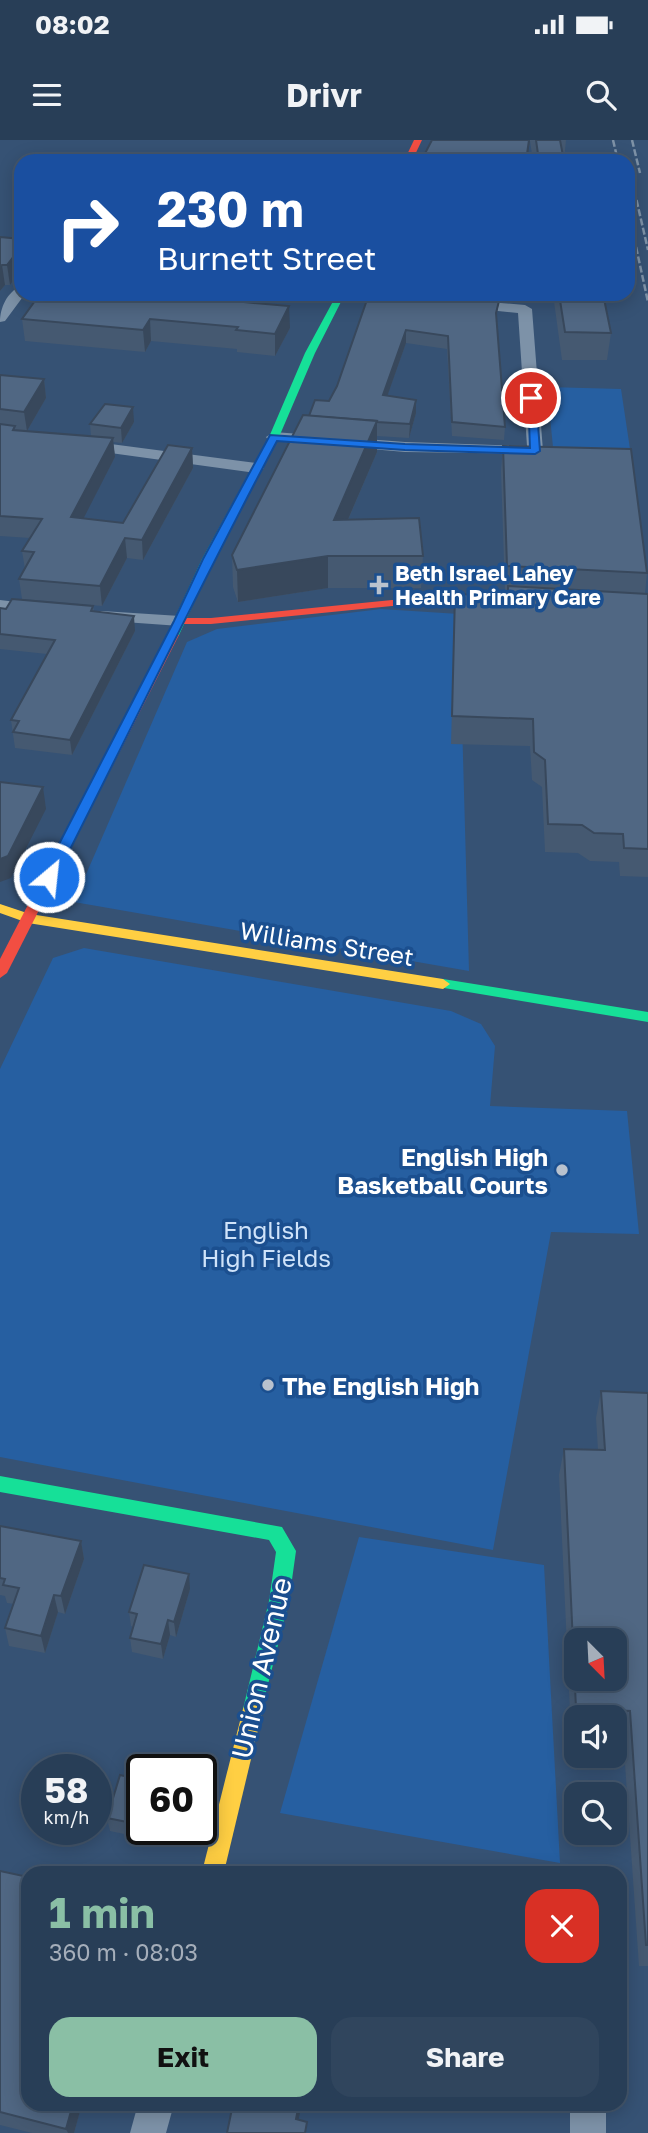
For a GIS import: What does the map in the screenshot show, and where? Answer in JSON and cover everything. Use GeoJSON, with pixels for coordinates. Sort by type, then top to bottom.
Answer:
{"type":"FeatureCollection","features":[{"type":"Feature","properties":{"kind":"main road"},"geometry":{"type":"LineString","coordinates":[[0,973],[180,621],[208,559],[274,438],[310,353],[337,301]]}},
{"type":"Feature","properties":{"kind":"main road"},"geometry":{"type":"LineString","coordinates":[[180,621],[211,621],[393,603],[521,603]]}},
{"type":"Feature","properties":{"kind":"main road","name":"Williams Street"},"geometry":{"type":"LineString","coordinates":[[0,908],[28,918],[648,1017]]}},
{"type":"Feature","properties":{"kind":"main road","name":"Union Avenue"},"geometry":{"type":"LineString","coordinates":[[0,1485],[275,1533],[286,1551],[279,1601],[214,1866]]}},
{"type":"Feature","properties":{"kind":"street"},"geometry":{"type":"LineString","coordinates":[[0,318],[14,299]]}},
{"type":"Feature","properties":{"kind":"street"},"geometry":{"type":"LineString","coordinates":[[274,438],[405,447],[535,451],[525,309],[455,304]]}},
{"type":"Feature","properties":{"kind":"street"},"geometry":{"type":"LineString","coordinates":[[66,443],[257,468]]}},
{"type":"Feature","properties":{"kind":"street"},"geometry":{"type":"LineString","coordinates":[[0,606],[57,611]]}},
{"type":"Feature","properties":{"kind":"street"},"geometry":{"type":"LineString","coordinates":[[82,614],[180,621]]}},
{"type":"Feature","properties":{"kind":"street"},"geometry":{"type":"LineString","coordinates":[[148,2133],[154,2111]]}},
{"type":"Feature","properties":{"kind":"street"},"geometry":{"type":"LineString","coordinates":[[588,2111],[588,2133]]}},
{"type":"Feature","properties":{"kind":"green space"},"geometry":{"type":"Polygon","coordinates":[[[547,387],[621,389],[633,469],[555,467],[547,387]]]}},
{"type":"Feature","properties":{"kind":"green space"},"geometry":{"type":"Polygon","coordinates":[[[381,609],[459,614],[469,971],[74,902],[187,642],[217,629],[381,609]]]}},
{"type":"Feature","properties":{"kind":"green space","name":"English High Fields"},"geometry":{"type":"Polygon","coordinates":[[[84,948],[451,1011],[481,1024],[495,1046],[490,1106],[627,1111],[639,1234],[551,1232],[493,1550],[0,1457],[0,1069],[53,958],[84,948]]]}},
{"type":"Feature","properties":{"kind":"green space"},"geometry":{"type":"Polygon","coordinates":[[[359,1537],[544,1565],[560,1863],[280,1813],[359,1537]]]}},
{"type":"Feature","properties":{"kind":"building"},"geometry":{"type":"Polygon","coordinates":[[[432,140],[529,140],[527,154],[425,154],[432,140]]]}},
{"type":"Feature","properties":{"kind":"building"},"geometry":{"type":"Polygon","coordinates":[[[536,140],[560,140],[563,154],[538,154],[536,140]]]}},
{"type":"Feature","properties":{"kind":"building"},"geometry":{"type":"Polygon","coordinates":[[[0,237],[14,238],[14,256],[7,265],[0,268],[0,237]]]}},
{"type":"Feature","properties":{"kind":"building"},"geometry":{"type":"Polygon","coordinates":[[[35,301],[244,301],[289,306],[275,334],[236,330],[238,327],[150,319],[143,330],[22,319],[35,301]]]}},
{"type":"Feature","properties":{"kind":"building"},"geometry":{"type":"Polygon","coordinates":[[[367,301],[499,301],[496,313],[505,427],[452,422],[448,336],[406,330],[383,395],[416,400],[410,424],[309,416],[315,400],[329,401],[337,386],[367,301]]]}},
{"type":"Feature","properties":{"kind":"building"},"geometry":{"type":"Polygon","coordinates":[[[560,301],[604,301],[611,333],[565,332],[560,301]]]}},
{"type":"Feature","properties":{"kind":"building"},"geometry":{"type":"Polygon","coordinates":[[[0,375],[44,379],[24,412],[0,409],[0,375]]]}},
{"type":"Feature","properties":{"kind":"building"},"geometry":{"type":"Polygon","coordinates":[[[105,404],[133,407],[121,428],[90,424],[105,404]]]}},
{"type":"Feature","properties":{"kind":"building"},"geometry":{"type":"Polygon","coordinates":[[[303,415],[377,421],[334,520],[419,518],[423,556],[328,556],[237,570],[232,555],[303,415]]]}},
{"type":"Feature","properties":{"kind":"building"},"geometry":{"type":"Polygon","coordinates":[[[0,424],[15,426],[13,430],[113,438],[71,517],[123,523],[168,445],[192,448],[142,540],[125,538],[100,586],[19,579],[34,552],[22,551],[42,519],[0,516],[0,424]]]}},
{"type":"Feature","properties":{"kind":"building"},"geometry":{"type":"Polygon","coordinates":[[[503,446],[631,449],[647,573],[507,566],[503,446]]]}},
{"type":"Feature","properties":{"kind":"building"},"geometry":{"type":"Polygon","coordinates":[[[508,586],[648,594],[648,849],[624,848],[623,834],[594,833],[582,825],[548,824],[545,760],[534,752],[533,719],[452,716],[455,594],[508,596],[508,586]]]}},
{"type":"Feature","properties":{"kind":"building"},"geometry":{"type":"Polygon","coordinates":[[[12,599],[93,606],[91,611],[134,616],[70,740],[13,732],[19,721],[11,720],[55,640],[0,634],[0,608],[6,609],[12,599]]]}},
{"type":"Feature","properties":{"kind":"building"},"geometry":{"type":"Polygon","coordinates":[[[0,782],[43,787],[8,856],[0,859],[0,782]]]}},
{"type":"Feature","properties":{"kind":"building"},"geometry":{"type":"Polygon","coordinates":[[[601,1391],[648,1393],[648,1945],[630,1711],[627,1711],[627,1705],[576,1705],[575,1691],[627,1691],[627,1628],[572,1628],[564,1449],[605,1450],[601,1391]]]}},
{"type":"Feature","properties":{"kind":"building"},"geometry":{"type":"Polygon","coordinates":[[[0,1526],[81,1541],[61,1596],[54,1595],[41,1636],[5,1628],[19,1588],[3,1585],[5,1579],[0,1578],[0,1526]]]}},
{"type":"Feature","properties":{"kind":"building"},"geometry":{"type":"Polygon","coordinates":[[[144,1565],[189,1574],[174,1622],[168,1620],[161,1644],[130,1638],[137,1614],[129,1612],[144,1565]]]}},
{"type":"Feature","properties":{"kind":"building"},"geometry":{"type":"Polygon","coordinates":[[[120,1775],[126,1776],[126,1822],[112,1819],[112,1801],[120,1775]]]}},
{"type":"Feature","properties":{"kind":"building"},"geometry":{"type":"Polygon","coordinates":[[[0,1871],[21,1876],[21,2111],[71,2111],[66,2129],[0,2112],[0,1871]]]}},
{"type":"Feature","properties":{"kind":"building"},"geometry":{"type":"Polygon","coordinates":[[[232,2111],[298,2111],[296,2119],[307,2122],[305,2133],[227,2133],[232,2111]]]}},
{"type":"Feature","properties":{"kind":"railway"},"geometry":{"type":"LineString","coordinates":[[613,140],[616,154]]}},
{"type":"Feature","properties":{"kind":"railway"},"geometry":{"type":"LineString","coordinates":[[632,140],[640,173]]}},
{"type":"Feature","properties":{"kind":"railway"},"geometry":{"type":"LineString","coordinates":[[635,193],[648,250]]}},
{"type":"Feature","properties":{"kind":"railway"},"geometry":{"type":"LineString","coordinates":[[635,242],[648,302]]}},
{"type":"Feature","properties":{"kind":"traffic: fast"},"geometry":{"type":"LineString","coordinates":[[173,635],[208,559],[274,437],[310,353],[337,301]]}},
{"type":"Feature","properties":{"kind":"traffic: fast"},"geometry":{"type":"LineString","coordinates":[[443,984],[648,1017]]}},
{"type":"Feature","properties":{"kind":"traffic: fast"},"geometry":{"type":"LineString","coordinates":[[0,1484],[275,1533],[286,1551],[279,1601],[253,1709]]}},
{"type":"Feature","properties":{"kind":"traffic: slow"},"geometry":{"type":"LineString","coordinates":[[0,908],[28,918],[443,984]]}},
{"type":"Feature","properties":{"kind":"traffic: slow"},"geometry":{"type":"LineString","coordinates":[[214,1866],[253,1709]]}},
{"type":"Feature","properties":{"kind":"traffic: jam"},"geometry":{"type":"LineString","coordinates":[[411,154],[418,140]]}},
{"type":"Feature","properties":{"kind":"traffic: jam"},"geometry":{"type":"LineString","coordinates":[[180,621],[211,621],[392,603],[501,603]]}},
{"type":"Feature","properties":{"kind":"traffic: jam"},"geometry":{"type":"LineString","coordinates":[[0,973],[173,635]]}},
{"type":"Feature","properties":{"kind":"place","name":"Beth Israel Lahey Health Primary Care"},"geometry":{"type":"Point","coordinates":[379,585]}},
{"type":"Feature","properties":{"kind":"place","name":"English High Basketball Courts"},"geometry":{"type":"Point","coordinates":[562,1170]}},
{"type":"Feature","properties":{"kind":"place","name":"The English High"},"geometry":{"type":"Point","coordinates":[268,1385]}},
{"type":"Feature","properties":{"kind":"route"},"geometry":{"type":"LineString","coordinates":[[49,877],[180,621],[208,559],[274,438],[405,447],[535,451],[531,398]]}}]}
